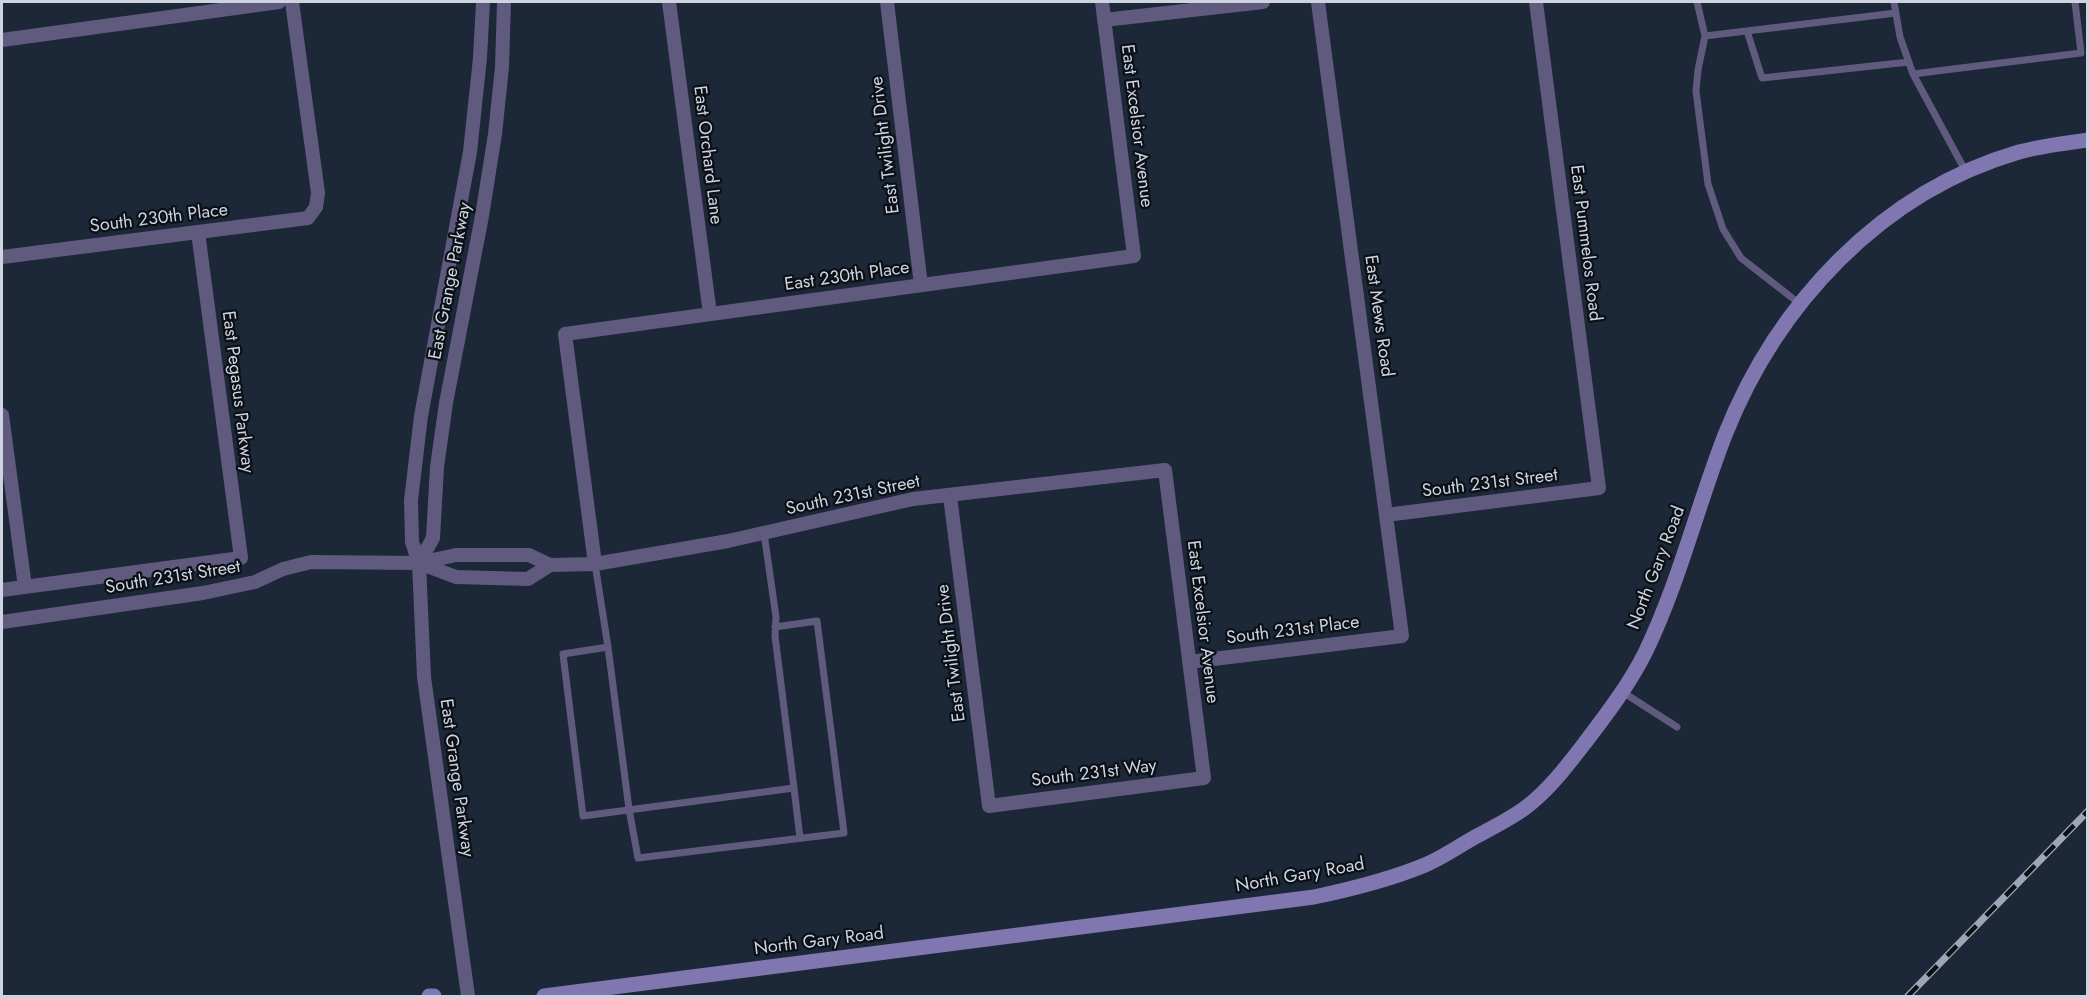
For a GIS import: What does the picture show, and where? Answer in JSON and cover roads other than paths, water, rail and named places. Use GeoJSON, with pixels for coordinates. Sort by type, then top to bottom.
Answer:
{"type":"FeatureCollection","features":[{"type":"Feature","properties":{"kind":"main road","name":"North Gary Road"},"geometry":{"type":"LineString","coordinates":[[544,996],[1302,898],[1367,886],[1427,864],[1526,807],[1563,771],[1609,710],[1645,654],[1672,588],[1730,425],[1748,387],[1776,337],[1823,275],[1879,223],[1908,203],[1966,172],[2020,152],[2088,140]]}},
{"type":"Feature","properties":{"kind":"main road"},"geometry":{"type":"LineString","coordinates":[[429,996],[434,996]]}},
{"type":"Feature","properties":{"kind":"street"},"geometry":{"type":"LineString","coordinates":[[2,40],[279,2]]}},
{"type":"Feature","properties":{"kind":"street","name":"South 230th Place"},"geometry":{"type":"LineString","coordinates":[[2,257],[308,218],[316,207],[318,193],[292,2]]}},
{"type":"Feature","properties":{"kind":"street","name":"East Grange Parkway"},"geometry":{"type":"LineString","coordinates":[[468,996],[424,677],[419,563],[412,542],[411,500],[429,369],[470,152],[480,58],[483,2]]}},
{"type":"Feature","properties":{"kind":"street","name":"East Grange Parkway"},"geometry":{"type":"LineString","coordinates":[[419,563],[433,538],[437,467],[446,403],[482,216],[495,134],[502,67],[504,2]]}},
{"type":"Feature","properties":{"kind":"street","name":"East Orchard Lane"},"geometry":{"type":"LineString","coordinates":[[669,2],[710,314]]}},
{"type":"Feature","properties":{"kind":"street","name":"East Twilight Drive"},"geometry":{"type":"LineString","coordinates":[[887,2],[921,285]]}},
{"type":"Feature","properties":{"kind":"street","name":"East Excelsior Avenue"},"geometry":{"type":"LineString","coordinates":[[1102,2],[1134,256]]}},
{"type":"Feature","properties":{"kind":"street"},"geometry":{"type":"LineString","coordinates":[[1104,20],[1263,2]]}},
{"type":"Feature","properties":{"kind":"street","name":"East Mews Road"},"geometry":{"type":"LineString","coordinates":[[1318,2],[1402,636]]}},
{"type":"Feature","properties":{"kind":"street","name":"East Pummelos Road"},"geometry":{"type":"LineString","coordinates":[[1536,2],[1599,488]]}},
{"type":"Feature","properties":{"kind":"street","name":"East Pegasus Parkway"},"geometry":{"type":"LineString","coordinates":[[198,232],[241,558]]}},
{"type":"Feature","properties":{"kind":"street","name":"East 230th Place"},"geometry":{"type":"LineString","coordinates":[[595,564],[565,334],[1134,256]]}},
{"type":"Feature","properties":{"kind":"street"},"geometry":{"type":"LineString","coordinates":[[2,415],[24,587]]}},
{"type":"Feature","properties":{"kind":"street","name":"South 231st Street"},"geometry":{"type":"LineString","coordinates":[[2,622],[203,593],[255,582],[284,569],[310,562],[419,563],[456,555],[529,555],[550,565],[595,564],[764,533],[902,502],[1165,470]]}},
{"type":"Feature","properties":{"kind":"street","name":"East Excelsior Avenue"},"geometry":{"type":"LineString","coordinates":[[1165,470],[1204,778]]}},
{"type":"Feature","properties":{"kind":"street","name":"South 231st Street"},"geometry":{"type":"LineString","coordinates":[[1386,515],[1599,488]]}},
{"type":"Feature","properties":{"kind":"street","name":"East Twilight Drive"},"geometry":{"type":"LineString","coordinates":[[950,496],[988,806]]}},
{"type":"Feature","properties":{"kind":"street","name":"South 231st Street"},"geometry":{"type":"LineString","coordinates":[[2,590],[241,558]]}},
{"type":"Feature","properties":{"kind":"street","name":"South 231st Street"},"geometry":{"type":"LineString","coordinates":[[419,563],[456,577],[528,579],[550,565]]}},
{"type":"Feature","properties":{"kind":"street","name":"South 231st Place"},"geometry":{"type":"LineString","coordinates":[[1189,662],[1402,636]]}},
{"type":"Feature","properties":{"kind":"street","name":"South 231st Way"},"geometry":{"type":"LineString","coordinates":[[988,806],[1204,778]]}},
{"type":"Feature","properties":{"kind":"lane"},"geometry":{"type":"LineString","coordinates":[[1697,2],[1706,36],[1696,91],[1708,184],[1723,229],[1741,258],[1800,304]]}},
{"type":"Feature","properties":{"kind":"lane"},"geometry":{"type":"LineString","coordinates":[[1894,2],[1900,38],[1913,74],[1966,172]]}},
{"type":"Feature","properties":{"kind":"lane"},"geometry":{"type":"LineString","coordinates":[[1913,74],[2081,53],[2074,2]]}},
{"type":"Feature","properties":{"kind":"lane"},"geometry":{"type":"LineString","coordinates":[[1706,36],[1896,13]]}},
{"type":"Feature","properties":{"kind":"lane"},"geometry":{"type":"LineString","coordinates":[[1747,31],[1762,78],[1909,62]]}},
{"type":"Feature","properties":{"kind":"lane"},"geometry":{"type":"LineString","coordinates":[[764,533],[768,549],[775,636],[800,838]]}},
{"type":"Feature","properties":{"kind":"lane"},"geometry":{"type":"LineString","coordinates":[[595,564],[629,809],[638,858],[844,833],[817,621],[776,627]]}},
{"type":"Feature","properties":{"kind":"lane"},"geometry":{"type":"LineString","coordinates":[[608,647],[563,654],[583,816],[794,788]]}},
{"type":"Feature","properties":{"kind":"lane"},"geometry":{"type":"LineString","coordinates":[[1621,691],[1677,727]]}},
{"type":"Feature","properties":{"kind":"railway"},"geometry":{"type":"LineString","coordinates":[[1908,996],[2088,811]]}}]}
